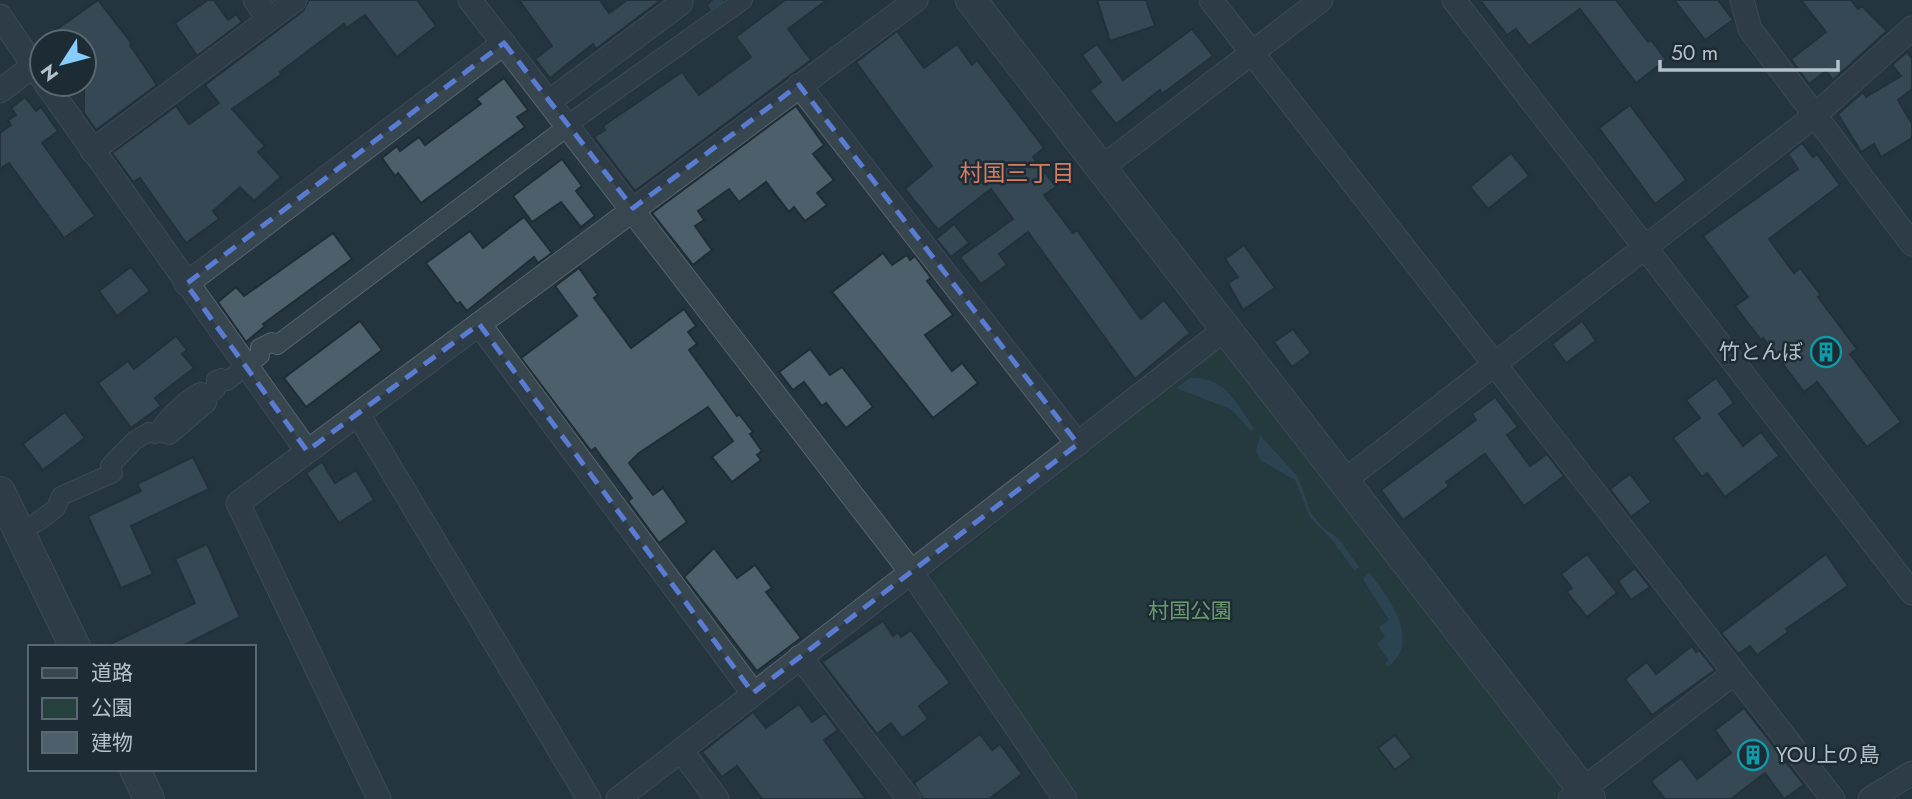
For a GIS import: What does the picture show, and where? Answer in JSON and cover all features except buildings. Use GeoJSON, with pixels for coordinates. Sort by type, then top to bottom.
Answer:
{"type":"FeatureCollection","features":[{"type":"Feature","properties":{"kind":"street"},"geometry":{"type":"LineString","coordinates":[[255,0],[269,19]]}},
{"type":"Feature","properties":{"kind":"street"},"geometry":{"type":"LineString","coordinates":[[92,151],[295,0]]}},
{"type":"Feature","properties":{"kind":"street"},"geometry":{"type":"LineString","coordinates":[[470,0],[912,573],[1065,799]]}},
{"type":"Feature","properties":{"kind":"street"},"geometry":{"type":"LineString","coordinates":[[550,101],[681,3],[679,0]]}},
{"type":"Feature","properties":{"kind":"street"},"geometry":{"type":"LineString","coordinates":[[576,118],[743,0]]}},
{"type":"Feature","properties":{"kind":"street"},"geometry":{"type":"LineString","coordinates":[[379,799],[238,503],[916,0]]}},
{"type":"Feature","properties":{"kind":"street"},"geometry":{"type":"LineString","coordinates":[[971,0],[1224,330],[1344,481],[1581,796],[1733,674]]}},
{"type":"Feature","properties":{"kind":"street"},"geometry":{"type":"LineString","coordinates":[[1211,0],[1733,674],[1833,799]]}},
{"type":"Feature","properties":{"kind":"street"},"geometry":{"type":"LineString","coordinates":[[1101,168],[1321,0]]}},
{"type":"Feature","properties":{"kind":"street"},"geometry":{"type":"LineString","coordinates":[[1454,0],[1912,593]]}},
{"type":"Feature","properties":{"kind":"street"},"geometry":{"type":"LineString","coordinates":[[1742,0],[1750,29],[1813,117],[1912,244]]}},
{"type":"Feature","properties":{"kind":"street"},"geometry":{"type":"LineString","coordinates":[[0,16],[28,58]]}},
{"type":"Feature","properties":{"kind":"street"},"geometry":{"type":"LineString","coordinates":[[1344,481],[1813,117],[1912,28]]}},
{"type":"Feature","properties":{"kind":"street"},"geometry":{"type":"LineString","coordinates":[[186,284],[504,43]]}},
{"type":"Feature","properties":{"kind":"street"},"geometry":{"type":"LineString","coordinates":[[0,91],[28,80]]}},
{"type":"Feature","properties":{"kind":"street"},"geometry":{"type":"LineString","coordinates":[[799,85],[1078,444]]}},
{"type":"Feature","properties":{"kind":"street"},"geometry":{"type":"LineString","coordinates":[[55,98],[307,451]]}},
{"type":"Feature","properties":{"kind":"street"},"geometry":{"type":"LineString","coordinates":[[256,359],[260,348],[265,344],[272,342],[277,345],[559,133]]}},
{"type":"Feature","properties":{"kind":"street"},"geometry":{"type":"LineString","coordinates":[[479,324],[754,693]]}},
{"type":"Feature","properties":{"kind":"street"},"geometry":{"type":"LineString","coordinates":[[618,799],[1224,330]]}},
{"type":"Feature","properties":{"kind":"street"},"geometry":{"type":"LineString","coordinates":[[36,523],[56,508],[61,496],[101,476],[111,475],[110,466],[134,442],[149,432],[156,433],[160,425],[189,398],[222,385]]}},
{"type":"Feature","properties":{"kind":"street"},"geometry":{"type":"LineString","coordinates":[[358,414],[589,799]]}},
{"type":"Feature","properties":{"kind":"street"},"geometry":{"type":"LineString","coordinates":[[0,492],[74,645]]}},
{"type":"Feature","properties":{"kind":"street"},"geometry":{"type":"LineString","coordinates":[[800,657],[909,799]]}},
{"type":"Feature","properties":{"kind":"street"},"geometry":{"type":"LineString","coordinates":[[681,750],[717,799]]}},
{"type":"Feature","properties":{"kind":"street"},"geometry":{"type":"LineString","coordinates":[[136,771],[149,799]]}},
{"type":"Feature","properties":{"kind":"street"},"geometry":{"type":"LineString","coordinates":[[1870,799],[1912,773]]}},
{"type":"Feature","properties":{"kind":"highlighted area"},"geometry":{"type":"Polygon","coordinates":[[[504,43],[633,208],[799,85],[1078,444],[753,693],[479,324],[307,451],[186,284],[504,43]]]}},
{"type":"Feature","properties":{"kind":"green space","name":"村国公園"},"geometry":{"type":"Polygon","coordinates":[[[1223,349],[1562,787],[1555,799],[1078,799],[932,583],[937,571],[1215,350],[1223,349]]]}},
{"type":"Feature","properties":{"kind":"water"},"geometry":{"type":"Polygon","coordinates":[[[1190,378],[1212,381],[1221,386],[1254,428],[1251,431],[1231,409],[1176,388],[1190,378]]]}},
{"type":"Feature","properties":{"kind":"water"},"geometry":{"type":"Polygon","coordinates":[[[1260,435],[1298,477],[1311,513],[1322,527],[1338,538],[1359,567],[1355,571],[1332,540],[1310,517],[1295,480],[1260,460],[1256,451],[1260,435]]]}},
{"type":"Feature","properties":{"kind":"water"},"geometry":{"type":"Polygon","coordinates":[[[1369,572],[1392,605],[1402,631],[1398,656],[1388,667],[1385,663],[1389,660],[1377,644],[1385,637],[1379,627],[1389,620],[1363,579],[1369,572]]]}},
{"type":"Feature","properties":{"kind":"waterway"},"geometry":{"type":"LineString","coordinates":[[712,6],[720,0]]}},
{"type":"Feature","properties":{"kind":"place","name":"竹とんぼ"},"geometry":{"type":"Point","coordinates":[1826,352]}},
{"type":"Feature","properties":{"kind":"place","name":"YOU上の島"},"geometry":{"type":"Point","coordinates":[1753,755]}},
{"type":"Feature","properties":{"kind":"district","name":"村国三丁目"},"geometry":{"type":"Point","coordinates":[1017,173]}}]}
